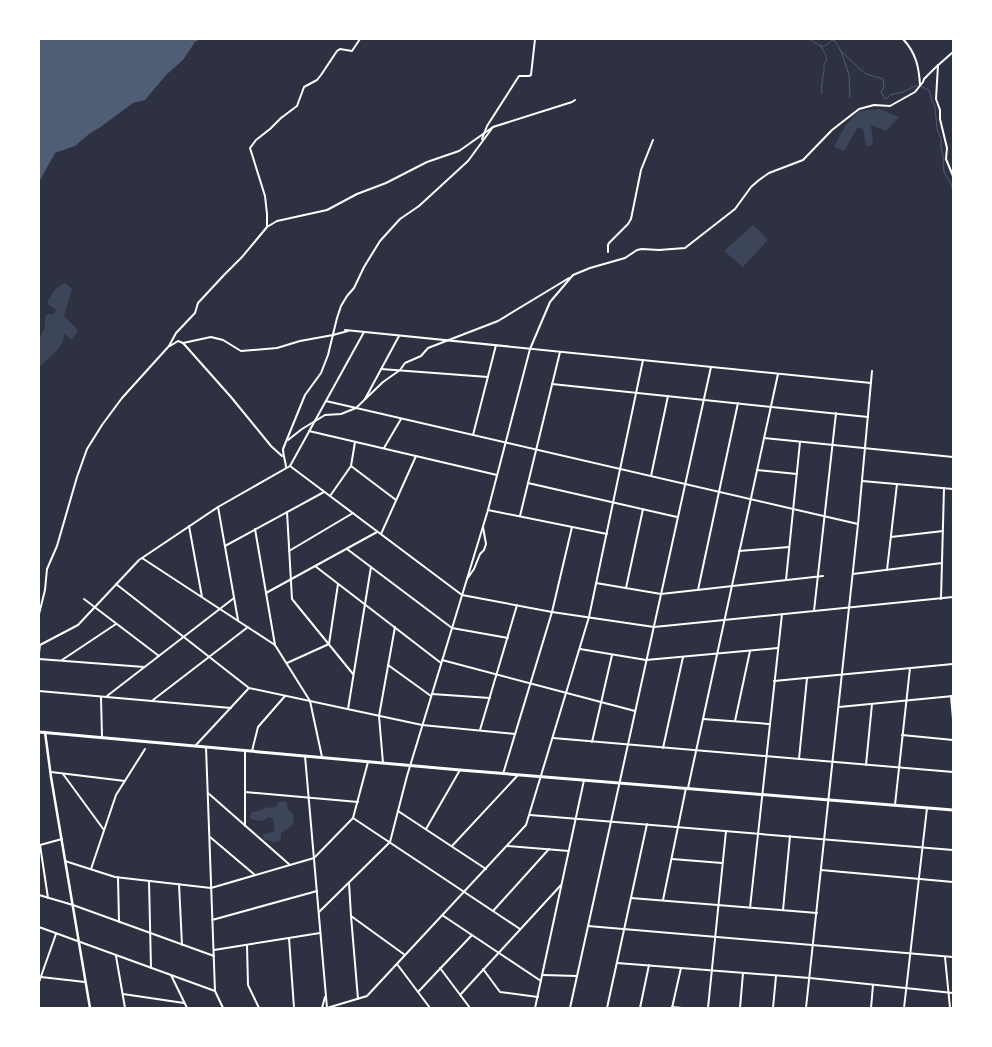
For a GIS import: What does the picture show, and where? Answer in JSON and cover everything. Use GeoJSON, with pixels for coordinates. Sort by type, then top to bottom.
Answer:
{"type":"FeatureCollection","features":[{"type":"Feature","properties":{"kind":"highway"},"geometry":{"type":"LineString","coordinates":[[39,732],[252,750],[503,774],[953,810]]}},
{"type":"Feature","properties":{"kind":"main road"},"geometry":{"type":"LineString","coordinates":[[45,732],[90,1008]]}},
{"type":"Feature","properties":{"kind":"street"},"geometry":{"type":"LineString","coordinates":[[267,227],[265,196],[250,148],[256,140],[297,106],[304,87],[317,80],[340,48],[352,51],[360,39]]}},
{"type":"Feature","properties":{"kind":"street"},"geometry":{"type":"LineString","coordinates":[[480,143],[487,126],[519,76],[531,75],[535,39]]}},
{"type":"Feature","properties":{"kind":"street"},"geometry":{"type":"LineString","coordinates":[[903,39],[917,60],[920,86]]}},
{"type":"Feature","properties":{"kind":"street"},"geometry":{"type":"LineString","coordinates":[[287,440],[316,419],[325,415],[341,414],[358,408],[383,382],[400,370],[405,363],[421,356],[428,348],[498,321],[573,275],[590,268],[625,258],[637,250],[685,248],[735,209],[751,187],[759,180],[769,173],[803,160],[827,134],[859,109],[874,105],[890,106],[915,92],[924,79],[953,52]]}},
{"type":"Feature","properties":{"kind":"street"},"geometry":{"type":"LineString","coordinates":[[938,65],[936,99],[940,110],[940,119],[947,148],[946,159],[953,176]]}},
{"type":"Feature","properties":{"kind":"street"},"geometry":{"type":"LineString","coordinates":[[39,614],[45,590],[47,568],[57,546],[77,477],[87,449],[102,425],[122,398],[169,346],[176,333],[195,313],[198,303],[242,257],[267,227],[276,220],[327,210],[357,194],[386,183],[427,162],[459,151],[493,127],[574,100]]}},
{"type":"Feature","properties":{"kind":"street"},"geometry":{"type":"LineString","coordinates":[[283,457],[287,440],[305,395],[321,373],[328,355],[341,306],[354,288],[364,267],[380,241],[400,219],[419,206],[468,161],[493,127]]}},
{"type":"Feature","properties":{"kind":"street"},"geometry":{"type":"LineString","coordinates":[[608,252],[609,243],[631,219],[641,170],[653,140]]}},
{"type":"Feature","properties":{"kind":"street"},"geometry":{"type":"LineString","coordinates":[[319,912],[390,842],[422,725],[488,510],[530,349],[550,302],[573,275]]}},
{"type":"Feature","properties":{"kind":"street"},"geometry":{"type":"LineString","coordinates":[[345,330],[871,383]]}},
{"type":"Feature","properties":{"kind":"street"},"geometry":{"type":"LineString","coordinates":[[169,346],[178,341],[183,343],[211,337],[223,340],[242,351],[277,348],[300,341],[333,335],[350,330]]}},
{"type":"Feature","properties":{"kind":"street"},"geometry":{"type":"LineString","coordinates":[[39,653],[40,645],[78,625],[142,558],[218,507],[290,466],[364,332]]}},
{"type":"Feature","properties":{"kind":"street"},"geometry":{"type":"LineString","coordinates":[[363,402],[399,335]]}},
{"type":"Feature","properties":{"kind":"street"},"geometry":{"type":"LineString","coordinates":[[183,343],[231,397],[271,446],[283,457],[286,463],[286,468]]}},
{"type":"Feature","properties":{"kind":"street"},"geometry":{"type":"LineString","coordinates":[[472,435],[496,345]]}},
{"type":"Feature","properties":{"kind":"street"},"geometry":{"type":"LineString","coordinates":[[520,516],[560,352]]}},
{"type":"Feature","properties":{"kind":"street"},"geometry":{"type":"LineString","coordinates":[[305,756],[327,1008],[367,996],[526,825],[589,618],[643,360]]}},
{"type":"Feature","properties":{"kind":"street"},"geometry":{"type":"LineString","coordinates":[[570,1008],[711,367]]}},
{"type":"Feature","properties":{"kind":"street"},"geometry":{"type":"LineString","coordinates":[[381,369],[488,377]]}},
{"type":"Feature","properties":{"kind":"street"},"geometry":{"type":"LineString","coordinates":[[806,1008],[858,524],[872,371]]}},
{"type":"Feature","properties":{"kind":"street"},"geometry":{"type":"LineString","coordinates":[[663,900],[778,374]]}},
{"type":"Feature","properties":{"kind":"street"},"geometry":{"type":"LineString","coordinates":[[552,384],[868,417]]}},
{"type":"Feature","properties":{"kind":"street"},"geometry":{"type":"LineString","coordinates":[[650,476],[668,396]]}},
{"type":"Feature","properties":{"kind":"street"},"geometry":{"type":"LineString","coordinates":[[326,401],[858,524]]}},
{"type":"Feature","properties":{"kind":"street"},"geometry":{"type":"LineString","coordinates":[[698,590],[738,403]]}},
{"type":"Feature","properties":{"kind":"street"},"geometry":{"type":"LineString","coordinates":[[814,611],[836,413]]}},
{"type":"Feature","properties":{"kind":"street"},"geometry":{"type":"LineString","coordinates":[[384,448],[401,418]]}},
{"type":"Feature","properties":{"kind":"street"},"geometry":{"type":"LineString","coordinates":[[309,431],[497,475]]}},
{"type":"Feature","properties":{"kind":"street"},"geometry":{"type":"LineString","coordinates":[[764,438],[953,458]]}},
{"type":"Feature","properties":{"kind":"street"},"geometry":{"type":"LineString","coordinates":[[330,496],[351,466],[355,442]]}},
{"type":"Feature","properties":{"kind":"street"},"geometry":{"type":"LineString","coordinates":[[786,580],[800,442]]}},
{"type":"Feature","properties":{"kind":"street"},"geometry":{"type":"LineString","coordinates":[[381,534],[416,456]]}},
{"type":"Feature","properties":{"kind":"street"},"geometry":{"type":"LineString","coordinates":[[290,466],[462,595],[552,612],[654,627],[953,597]]}},
{"type":"Feature","properties":{"kind":"street"},"geometry":{"type":"LineString","coordinates":[[351,466],[396,500]]}},
{"type":"Feature","properties":{"kind":"street"},"geometry":{"type":"LineString","coordinates":[[757,470],[797,474]]}},
{"type":"Feature","properties":{"kind":"street"},"geometry":{"type":"LineString","coordinates":[[862,481],[953,489]]}},
{"type":"Feature","properties":{"kind":"street"},"geometry":{"type":"LineString","coordinates":[[528,483],[678,517]]}},
{"type":"Feature","properties":{"kind":"street"},"geometry":{"type":"LineString","coordinates":[[887,570],[897,484]]}},
{"type":"Feature","properties":{"kind":"street"},"geometry":{"type":"LineString","coordinates":[[941,598],[944,488]]}},
{"type":"Feature","properties":{"kind":"street"},"geometry":{"type":"LineString","coordinates":[[225,546],[325,492]]}},
{"type":"Feature","properties":{"kind":"street"},"geometry":{"type":"LineString","coordinates":[[218,507],[238,621]]}},
{"type":"Feature","properties":{"kind":"street"},"geometry":{"type":"LineString","coordinates":[[626,588],[643,509]]}},
{"type":"Feature","properties":{"kind":"street"},"geometry":{"type":"LineString","coordinates":[[488,510],[607,534]]}},
{"type":"Feature","properties":{"kind":"street"},"geometry":{"type":"LineString","coordinates":[[287,512],[292,599],[353,674]]}},
{"type":"Feature","properties":{"kind":"street"},"geometry":{"type":"LineString","coordinates":[[289,551],[353,513]]}},
{"type":"Feature","properties":{"kind":"street"},"geometry":{"type":"LineString","coordinates":[[189,526],[202,597]]}},
{"type":"Feature","properties":{"kind":"street"},"geometry":{"type":"LineString","coordinates":[[466,582],[486,544],[483,526]]}},
{"type":"Feature","properties":{"kind":"street"},"geometry":{"type":"LineString","coordinates":[[503,774],[552,612],[572,527]]}},
{"type":"Feature","properties":{"kind":"street"},"geometry":{"type":"LineString","coordinates":[[255,529],[275,645]]}},
{"type":"Feature","properties":{"kind":"street"},"geometry":{"type":"LineString","coordinates":[[891,537],[943,531]]}},
{"type":"Feature","properties":{"kind":"street"},"geometry":{"type":"LineString","coordinates":[[266,593],[378,532]]}},
{"type":"Feature","properties":{"kind":"street"},"geometry":{"type":"LineString","coordinates":[[739,551],[789,547]]}},
{"type":"Feature","properties":{"kind":"street"},"geometry":{"type":"LineString","coordinates":[[346,549],[452,628],[508,638]]}},
{"type":"Feature","properties":{"kind":"street"},"geometry":{"type":"LineString","coordinates":[[142,558],[275,645],[310,701],[322,757]]}},
{"type":"Feature","properties":{"kind":"street"},"geometry":{"type":"LineString","coordinates":[[852,574],[942,563]]}},
{"type":"Feature","properties":{"kind":"street"},"geometry":{"type":"LineString","coordinates":[[315,566],[441,662],[497,674],[635,710]]}},
{"type":"Feature","properties":{"kind":"street"},"geometry":{"type":"LineString","coordinates":[[348,709],[371,567]]}},
{"type":"Feature","properties":{"kind":"street"},"geometry":{"type":"LineString","coordinates":[[596,583],[661,594],[823,576]]}},
{"type":"Feature","properties":{"kind":"street"},"geometry":{"type":"LineString","coordinates":[[116,584],[249,688],[422,725],[515,734]]}},
{"type":"Feature","properties":{"kind":"street"},"geometry":{"type":"LineString","coordinates":[[329,644],[338,584]]}},
{"type":"Feature","properties":{"kind":"street"},"geometry":{"type":"LineString","coordinates":[[106,697],[234,598]]}},
{"type":"Feature","properties":{"kind":"street"},"geometry":{"type":"LineString","coordinates":[[84,599],[159,656]]}},
{"type":"Feature","properties":{"kind":"street"},"geometry":{"type":"LineString","coordinates":[[480,730],[517,605]]}},
{"type":"Feature","properties":{"kind":"street"},"geometry":{"type":"LineString","coordinates":[[750,908],[782,614]]}},
{"type":"Feature","properties":{"kind":"street"},"geometry":{"type":"LineString","coordinates":[[61,661],[116,624]]}},
{"type":"Feature","properties":{"kind":"street"},"geometry":{"type":"LineString","coordinates":[[152,701],[248,627]]}},
{"type":"Feature","properties":{"kind":"street"},"geometry":{"type":"LineString","coordinates":[[383,763],[379,716],[395,628]]}},
{"type":"Feature","properties":{"kind":"street"},"geometry":{"type":"LineString","coordinates":[[287,663],[329,644]]}},
{"type":"Feature","properties":{"kind":"street"},"geometry":{"type":"LineString","coordinates":[[580,649],[646,660],[778,648]]}},
{"type":"Feature","properties":{"kind":"street"},"geometry":{"type":"LineString","coordinates":[[734,721],[750,651]]}},
{"type":"Feature","properties":{"kind":"street"},"geometry":{"type":"LineString","coordinates":[[592,742],[612,654]]}},
{"type":"Feature","properties":{"kind":"street"},"geometry":{"type":"LineString","coordinates":[[663,748],[683,657]]}},
{"type":"Feature","properties":{"kind":"street"},"geometry":{"type":"LineString","coordinates":[[39,659],[144,667]]}},
{"type":"Feature","properties":{"kind":"street"},"geometry":{"type":"LineString","coordinates":[[774,681],[953,664]]}},
{"type":"Feature","properties":{"kind":"street"},"geometry":{"type":"LineString","coordinates":[[388,665],[432,695],[490,698]]}},
{"type":"Feature","properties":{"kind":"street"},"geometry":{"type":"LineString","coordinates":[[895,805],[910,668]]}},
{"type":"Feature","properties":{"kind":"street"},"geometry":{"type":"LineString","coordinates":[[799,759],[807,678]]}},
{"type":"Feature","properties":{"kind":"street"},"geometry":{"type":"LineString","coordinates":[[196,745],[249,688]]}},
{"type":"Feature","properties":{"kind":"street"},"geometry":{"type":"LineString","coordinates":[[39,691],[231,708]]}},
{"type":"Feature","properties":{"kind":"street"},"geometry":{"type":"LineString","coordinates":[[252,750],[258,727],[285,696]]}},
{"type":"Feature","properties":{"kind":"street"},"geometry":{"type":"LineString","coordinates":[[839,707],[952,696],[953,719]]}},
{"type":"Feature","properties":{"kind":"street"},"geometry":{"type":"LineString","coordinates":[[101,697],[102,737]]}},
{"type":"Feature","properties":{"kind":"street"},"geometry":{"type":"LineString","coordinates":[[866,765],[872,704]]}},
{"type":"Feature","properties":{"kind":"street"},"geometry":{"type":"LineString","coordinates":[[703,719],[770,724]]}},
{"type":"Feature","properties":{"kind":"street"},"geometry":{"type":"LineString","coordinates":[[902,736],[953,740]]}},
{"type":"Feature","properties":{"kind":"street"},"geometry":{"type":"LineString","coordinates":[[553,738],[953,772]]}},
{"type":"Feature","properties":{"kind":"street"},"geometry":{"type":"LineString","coordinates":[[206,746],[215,991],[223,1008]]}},
{"type":"Feature","properties":{"kind":"street"},"geometry":{"type":"LineString","coordinates":[[91,869],[116,795],[145,749]]}},
{"type":"Feature","properties":{"kind":"street"},"geometry":{"type":"LineString","coordinates":[[245,750],[245,826]]}},
{"type":"Feature","properties":{"kind":"street"},"geometry":{"type":"LineString","coordinates":[[65,861],[118,877],[211,888],[314,858],[353,818],[368,762]]}},
{"type":"Feature","properties":{"kind":"street"},"geometry":{"type":"LineString","coordinates":[[426,829],[460,770]]}},
{"type":"Feature","properties":{"kind":"street"},"geometry":{"type":"LineString","coordinates":[[51,772],[125,781]]}},
{"type":"Feature","properties":{"kind":"street"},"geometry":{"type":"LineString","coordinates":[[63,774],[104,830]]}},
{"type":"Feature","properties":{"kind":"street"},"geometry":{"type":"LineString","coordinates":[[452,846],[518,775]]}},
{"type":"Feature","properties":{"kind":"street"},"geometry":{"type":"LineString","coordinates":[[536,1008],[584,780]]}},
{"type":"Feature","properties":{"kind":"street"},"geometry":{"type":"LineString","coordinates":[[245,792],[358,802]]}},
{"type":"Feature","properties":{"kind":"street"},"geometry":{"type":"LineString","coordinates":[[208,793],[290,865]]}},
{"type":"Feature","properties":{"kind":"street"},"geometry":{"type":"LineString","coordinates":[[904,1008],[909,954],[927,808]]}},
{"type":"Feature","properties":{"kind":"street"},"geometry":{"type":"LineString","coordinates":[[398,811],[486,868]]}},
{"type":"Feature","properties":{"kind":"street"},"geometry":{"type":"LineString","coordinates":[[529,815],[953,850]]}},
{"type":"Feature","properties":{"kind":"street"},"geometry":{"type":"LineString","coordinates":[[353,818],[520,929]]}},
{"type":"Feature","properties":{"kind":"street"},"geometry":{"type":"LineString","coordinates":[[607,1008],[646,824]]}},
{"type":"Feature","properties":{"kind":"street"},"geometry":{"type":"LineString","coordinates":[[708,1008],[726,831]]}},
{"type":"Feature","properties":{"kind":"street"},"geometry":{"type":"LineString","coordinates":[[783,910],[790,836]]}},
{"type":"Feature","properties":{"kind":"street"},"geometry":{"type":"LineString","coordinates":[[210,837],[255,875]]}},
{"type":"Feature","properties":{"kind":"street"},"geometry":{"type":"LineString","coordinates":[[48,898],[39,845],[62,839]]}},
{"type":"Feature","properties":{"kind":"street"},"geometry":{"type":"LineString","coordinates":[[507,846],[569,851]]}},
{"type":"Feature","properties":{"kind":"street"},"geometry":{"type":"LineString","coordinates":[[493,911],[549,849]]}},
{"type":"Feature","properties":{"kind":"street"},"geometry":{"type":"LineString","coordinates":[[672,859],[723,863]]}},
{"type":"Feature","properties":{"kind":"street"},"geometry":{"type":"LineString","coordinates":[[821,870],[953,882]]}},
{"type":"Feature","properties":{"kind":"street"},"geometry":{"type":"LineString","coordinates":[[118,877],[118,922]]}},
{"type":"Feature","properties":{"kind":"street"},"geometry":{"type":"LineString","coordinates":[[149,881],[151,968]]}},
{"type":"Feature","properties":{"kind":"street"},"geometry":{"type":"LineString","coordinates":[[349,883],[358,998]]}},
{"type":"Feature","properties":{"kind":"street"},"geometry":{"type":"LineString","coordinates":[[180,884],[182,945]]}},
{"type":"Feature","properties":{"kind":"street"},"geometry":{"type":"LineString","coordinates":[[460,995],[562,884]]}},
{"type":"Feature","properties":{"kind":"street"},"geometry":{"type":"LineString","coordinates":[[212,920],[317,891]]}},
{"type":"Feature","properties":{"kind":"street"},"geometry":{"type":"LineString","coordinates":[[39,895],[73,905],[214,956]]}},
{"type":"Feature","properties":{"kind":"street"},"geometry":{"type":"LineString","coordinates":[[631,898],[817,913]]}},
{"type":"Feature","properties":{"kind":"street"},"geometry":{"type":"LineString","coordinates":[[442,915],[541,982]]}},
{"type":"Feature","properties":{"kind":"street"},"geometry":{"type":"LineString","coordinates":[[351,916],[405,955]]}},
{"type":"Feature","properties":{"kind":"street"},"geometry":{"type":"LineString","coordinates":[[588,926],[953,957]]}},
{"type":"Feature","properties":{"kind":"street"},"geometry":{"type":"LineString","coordinates":[[39,927],[215,991]]}},
{"type":"Feature","properties":{"kind":"street"},"geometry":{"type":"LineString","coordinates":[[214,950],[320,933]]}},
{"type":"Feature","properties":{"kind":"street"},"geometry":{"type":"LineString","coordinates":[[39,982],[57,934]]}},
{"type":"Feature","properties":{"kind":"street"},"geometry":{"type":"LineString","coordinates":[[418,992],[472,935]]}},
{"type":"Feature","properties":{"kind":"street"},"geometry":{"type":"LineString","coordinates":[[289,938],[294,1008]]}},
{"type":"Feature","properties":{"kind":"street"},"geometry":{"type":"LineString","coordinates":[[247,945],[248,985],[259,1008]]}},
{"type":"Feature","properties":{"kind":"street"},"geometry":{"type":"LineString","coordinates":[[116,956],[125,1008]]}},
{"type":"Feature","properties":{"kind":"street"},"geometry":{"type":"LineString","coordinates":[[945,957],[950,1008]]}},
{"type":"Feature","properties":{"kind":"street"},"geometry":{"type":"LineString","coordinates":[[617,963],[810,978],[953,993]]}},
{"type":"Feature","properties":{"kind":"street"},"geometry":{"type":"LineString","coordinates":[[396,964],[430,1008]]}},
{"type":"Feature","properties":{"kind":"street"},"geometry":{"type":"LineString","coordinates":[[640,1008],[649,965]]}},
{"type":"Feature","properties":{"kind":"street"},"geometry":{"type":"LineString","coordinates":[[440,968],[470,1008]]}},
{"type":"Feature","properties":{"kind":"street"},"geometry":{"type":"LineString","coordinates":[[681,968],[672,1008],[682,1008]]}},
{"type":"Feature","properties":{"kind":"street"},"geometry":{"type":"LineString","coordinates":[[483,969],[500,992],[538,997]]}},
{"type":"Feature","properties":{"kind":"street"},"geometry":{"type":"LineString","coordinates":[[740,1008],[743,973]]}},
{"type":"Feature","properties":{"kind":"street"},"geometry":{"type":"LineString","coordinates":[[171,975],[187,1008]]}},
{"type":"Feature","properties":{"kind":"street"},"geometry":{"type":"LineString","coordinates":[[542,975],[577,976]]}},
{"type":"Feature","properties":{"kind":"street"},"geometry":{"type":"LineString","coordinates":[[773,1008],[776,976]]}},
{"type":"Feature","properties":{"kind":"street"},"geometry":{"type":"LineString","coordinates":[[41,977],[85,982]]}},
{"type":"Feature","properties":{"kind":"street"},"geometry":{"type":"LineString","coordinates":[[871,1008],[873,985]]}},
{"type":"Feature","properties":{"kind":"street"},"geometry":{"type":"LineString","coordinates":[[123,994],[184,1003]]}},
{"type":"Feature","properties":{"kind":"street"},"geometry":{"type":"LineString","coordinates":[[322,1008],[326,996]]}},
{"type":"Feature","properties":{"kind":"shaded area"},"geometry":{"type":"Polygon","coordinates":[[[39,39],[201,39],[195,42],[183,60],[166,75],[145,100],[133,103],[89,134],[75,146],[55,153],[39,182],[39,39]]]}},
{"type":"Feature","properties":{"kind":"shaded area"},"geometry":{"type":"Polygon","coordinates":[[[880,109],[899,117],[886,131],[871,125],[873,145],[866,146],[863,129],[858,127],[844,151],[834,147],[845,126],[859,111],[880,109]]]}},
{"type":"Feature","properties":{"kind":"shaded area"},"geometry":{"type":"Polygon","coordinates":[[[753,225],[768,240],[743,267],[724,251],[753,225]]]}},
{"type":"Feature","properties":{"kind":"shaded area"},"geometry":{"type":"Polygon","coordinates":[[[65,283],[72,289],[64,316],[78,330],[72,340],[64,334],[62,344],[59,348],[39,367],[39,339],[45,327],[45,317],[47,314],[54,314],[56,310],[47,302],[56,288],[65,283]]]}},
{"type":"Feature","properties":{"kind":"shaded area"},"geometry":{"type":"Polygon","coordinates":[[[284,801],[287,803],[288,809],[294,818],[292,825],[281,833],[281,838],[279,841],[274,842],[263,839],[263,835],[275,831],[273,819],[268,817],[260,821],[251,819],[250,816],[252,812],[262,810],[264,808],[275,807],[279,802],[284,801]]]}},
{"type":"Feature","properties":{"kind":"waterway"},"geometry":{"type":"LineString","coordinates":[[810,39],[821,46],[826,45],[832,40],[835,41],[841,51],[866,74],[883,79],[884,87],[881,92],[886,99],[890,95],[903,92],[915,86],[920,86],[929,90],[935,106],[937,129],[941,139],[941,148],[944,160],[944,172],[951,184],[953,192]]}},
{"type":"Feature","properties":{"kind":"waterway"},"geometry":{"type":"LineString","coordinates":[[821,46],[826,55],[822,94]]}},
{"type":"Feature","properties":{"kind":"waterway"},"geometry":{"type":"LineString","coordinates":[[841,51],[849,75],[850,97]]}}]}
